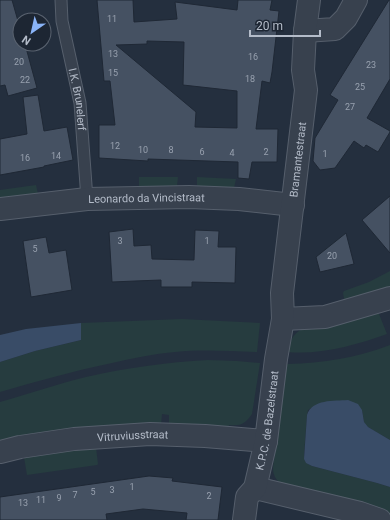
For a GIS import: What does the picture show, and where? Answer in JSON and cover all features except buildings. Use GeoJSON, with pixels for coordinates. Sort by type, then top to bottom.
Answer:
{"type":"FeatureCollection","features":[{"type":"Feature","properties":{"kind":"street","name":"Bramantestraat"},"geometry":{"type":"LineString","coordinates":[[283,319],[282,293],[306,90],[303,70],[305,31],[309,0]]}},
{"type":"Feature","properties":{"kind":"street"},"geometry":{"type":"LineString","coordinates":[[305,31],[335,29],[346,18],[356,0]]}},
{"type":"Feature","properties":{"kind":"street","name":"Leonardo da Vincistraat"},"geometry":{"type":"LineString","coordinates":[[0,209],[87,200],[189,197],[239,199],[292,205]]}},
{"type":"Feature","properties":{"kind":"street"},"geometry":{"type":"LineString","coordinates":[[283,319],[325,317],[390,298]]}},
{"type":"Feature","properties":{"kind":"street","name":"K.P.C. de Bazelstraat"},"geometry":{"type":"LineString","coordinates":[[244,520],[247,497],[255,488],[266,441],[276,358],[283,319]]}},
{"type":"Feature","properties":{"kind":"street","name":"Vitruviusstraat"},"geometry":{"type":"LineString","coordinates":[[0,452],[20,447],[74,439],[150,434],[205,436],[266,441]]}},
{"type":"Feature","properties":{"kind":"street"},"geometry":{"type":"LineString","coordinates":[[255,488],[360,513],[380,520]]}},
{"type":"Feature","properties":{"kind":"lane","name":"I.K. Brunelerf"},"geometry":{"type":"LineString","coordinates":[[61,0],[62,21],[80,103],[87,200]]}},
{"type":"Feature","properties":{"kind":"green space"},"geometry":{"type":"Polygon","coordinates":[[[139,177],[178,177],[177,186],[141,188],[139,186],[139,177]]]}},
{"type":"Feature","properties":{"kind":"green space"},"geometry":{"type":"Polygon","coordinates":[[[197,177],[236,179],[234,188],[198,188],[197,177]]]}},
{"type":"Feature","properties":{"kind":"green space"},"geometry":{"type":"Polygon","coordinates":[[[36,185],[38,194],[0,199],[0,190],[36,185]]]}},
{"type":"Feature","properties":{"kind":"green space"},"geometry":{"type":"Polygon","coordinates":[[[390,271],[390,286],[345,303],[344,291],[369,282],[390,271]]]}},
{"type":"Feature","properties":{"kind":"green space"},"geometry":{"type":"Polygon","coordinates":[[[376,313],[379,314],[387,334],[363,342],[325,351],[300,353],[288,352],[292,339],[296,333],[302,329],[336,325],[376,313]]]}},
{"type":"Feature","properties":{"kind":"green space"},"geometry":{"type":"Polygon","coordinates":[[[182,319],[260,323],[257,352],[216,350],[151,355],[70,373],[0,392],[0,362],[35,351],[81,340],[81,323],[182,319]]]}},
{"type":"Feature","properties":{"kind":"green space"},"geometry":{"type":"Polygon","coordinates":[[[390,345],[390,440],[366,426],[362,410],[313,407],[308,410],[307,415],[304,459],[312,466],[390,487],[390,516],[282,486],[275,477],[273,468],[286,366],[288,364],[327,361],[352,356],[378,350],[390,345]]]}},
{"type":"Feature","properties":{"kind":"green space"},"geometry":{"type":"Polygon","coordinates":[[[208,360],[260,363],[252,414],[242,424],[229,425],[228,431],[169,426],[169,415],[162,414],[161,426],[0,444],[0,402],[86,377],[131,368],[208,360]]]}},
{"type":"Feature","properties":{"kind":"green space"},"geometry":{"type":"Polygon","coordinates":[[[96,447],[97,465],[27,475],[25,455],[96,447]]]}},
{"type":"Feature","properties":{"kind":"water"},"geometry":{"type":"Polygon","coordinates":[[[81,323],[81,340],[35,351],[0,362],[0,335],[26,329],[81,323]]]}},
{"type":"Feature","properties":{"kind":"water"},"geometry":{"type":"Polygon","coordinates":[[[348,400],[358,404],[362,410],[364,422],[368,427],[390,440],[390,487],[312,466],[306,463],[304,459],[307,415],[310,410],[318,403],[348,400]]]}}]}
